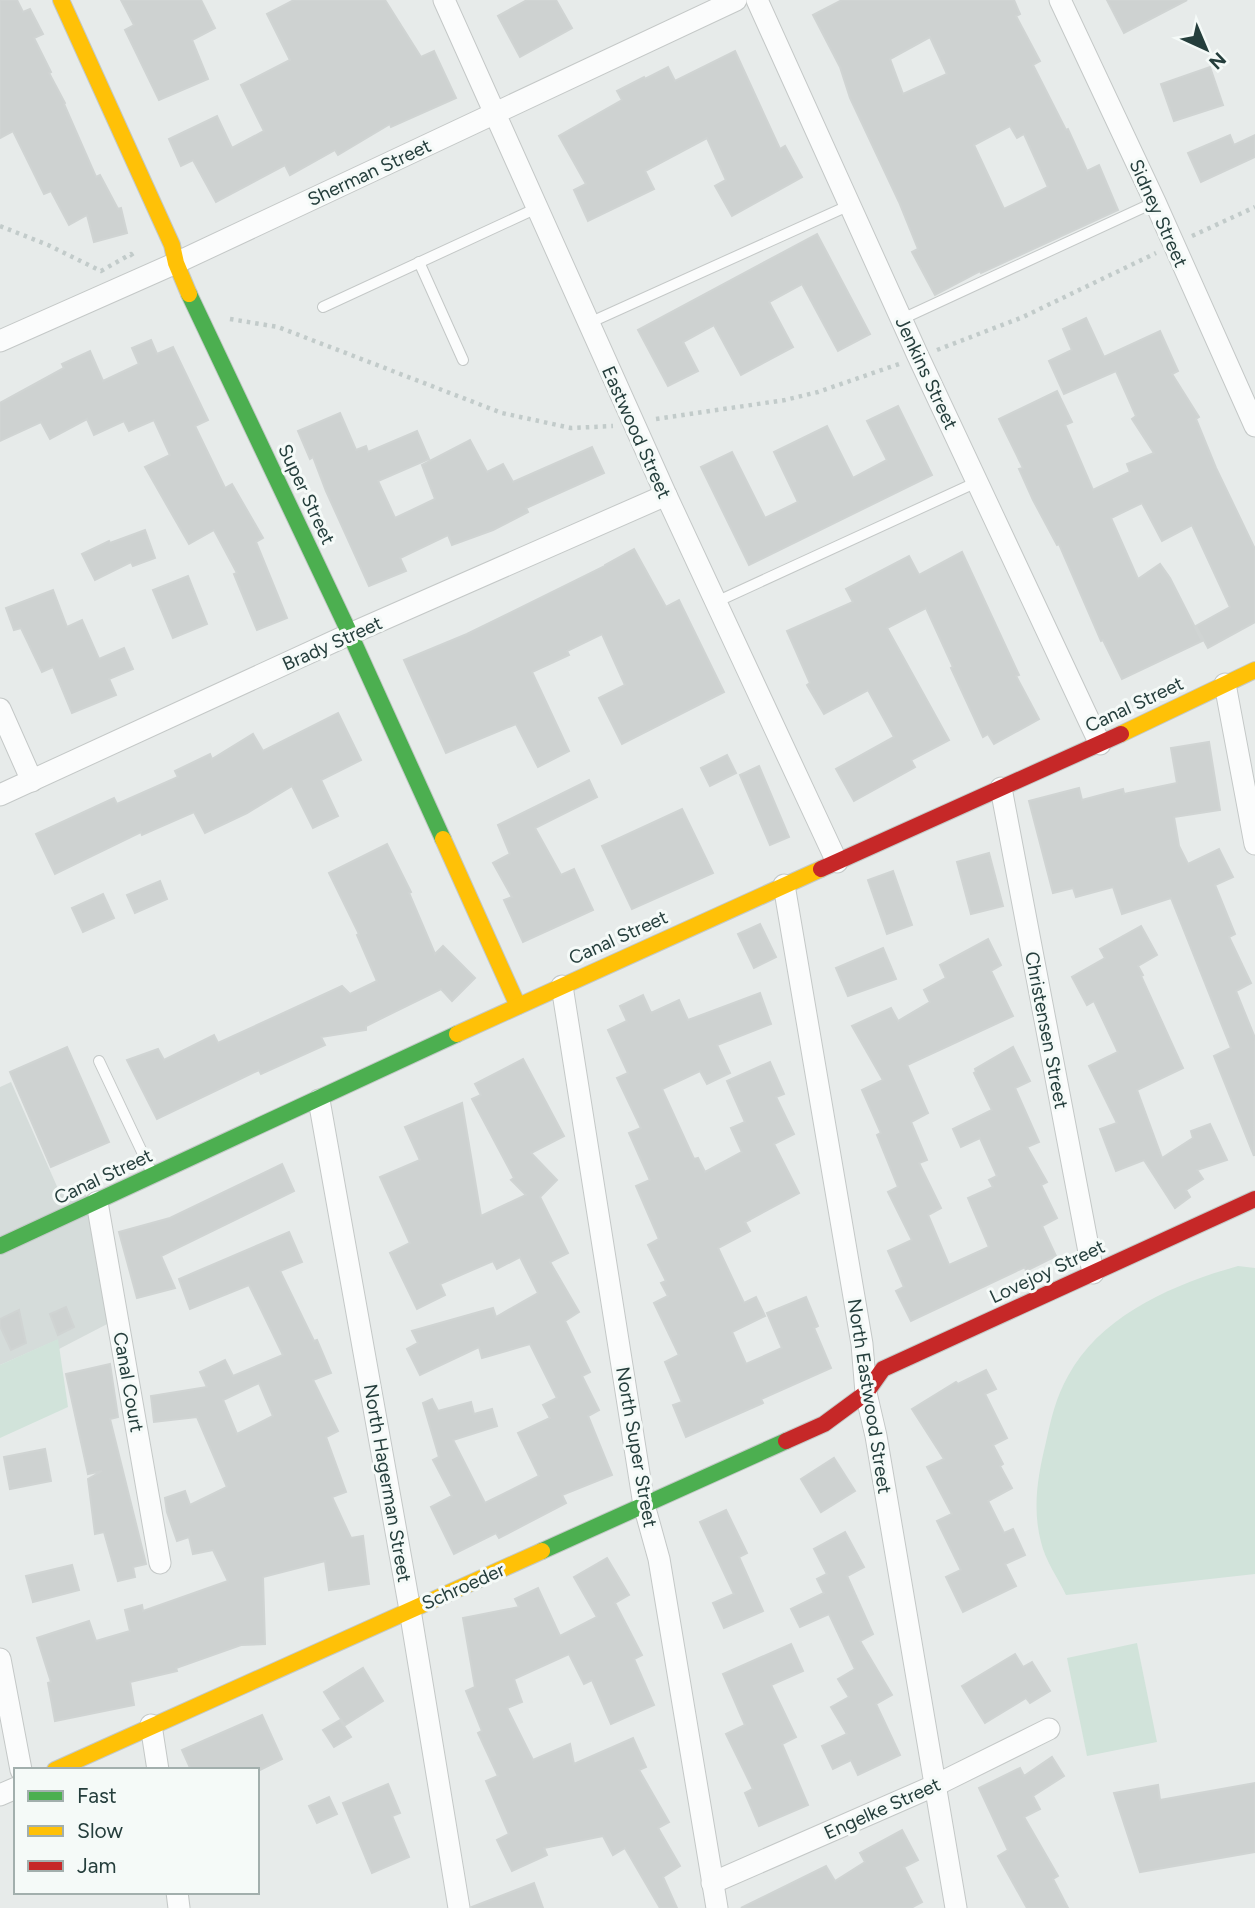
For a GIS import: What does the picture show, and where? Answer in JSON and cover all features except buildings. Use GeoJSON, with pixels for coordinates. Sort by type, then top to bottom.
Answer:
{"type":"FeatureCollection","features":[{"type":"Feature","properties":{"kind":"street","name":"Super Street"},"geometry":{"type":"LineString","coordinates":[[61,0],[172,245],[176,263],[350,634],[518,1006]]}},
{"type":"Feature","properties":{"kind":"street","name":"Eastwood Street"},"geometry":{"type":"LineString","coordinates":[[443,0],[633,423],[837,862]]}},
{"type":"Feature","properties":{"kind":"street","name":"Sherman Street"},"geometry":{"type":"LineString","coordinates":[[0,341],[176,263],[736,0]]}},
{"type":"Feature","properties":{"kind":"street","name":"Jenkins Street"},"geometry":{"type":"LineString","coordinates":[[757,0],[918,356],[1100,744]]}},
{"type":"Feature","properties":{"kind":"street","name":"Sidney Street"},"geometry":{"type":"LineString","coordinates":[[1060,0],[1155,202],[1255,426]]}},
{"type":"Feature","properties":{"kind":"street","name":"Brady Street"},"geometry":{"type":"LineString","coordinates":[[0,796],[350,634],[666,495]]}},
{"type":"Feature","properties":{"kind":"street","name":"Canal Street"},"geometry":{"type":"LineString","coordinates":[[0,1246],[518,1006],[1100,744],[1255,670]]}},
{"type":"Feature","properties":{"kind":"street"},"geometry":{"type":"LineString","coordinates":[[1225,684],[1255,844]]}},
{"type":"Feature","properties":{"kind":"street"},"geometry":{"type":"LineString","coordinates":[[0,709],[32,781]]}},
{"type":"Feature","properties":{"kind":"street","name":"Christensen Street"},"geometry":{"type":"LineString","coordinates":[[1001,788],[1093,1272]]}},
{"type":"Feature","properties":{"kind":"street","name":"North Eastwood Street"},"geometry":{"type":"LineString","coordinates":[[784,885],[863,1344],[866,1393],[876,1436],[956,1908]]}},
{"type":"Feature","properties":{"kind":"street","name":"North Super Street"},"geometry":{"type":"LineString","coordinates":[[562,986],[644,1505],[659,1559],[717,1908]]}},
{"type":"Feature","properties":{"kind":"street","name":"North Hagerman Street"},"geometry":{"type":"LineString","coordinates":[[319,1100],[410,1610],[459,1908]]}},
{"type":"Feature","properties":{"kind":"street","name":"Lovejoy Street"},"geometry":{"type":"LineString","coordinates":[[866,1393],[883,1369],[1255,1199]]}},
{"type":"Feature","properties":{"kind":"street","name":"Canal Court"},"geometry":{"type":"LineString","coordinates":[[97,1202],[160,1563]]}},
{"type":"Feature","properties":{"kind":"street","name":"Schroeder"},"geometry":{"type":"LineString","coordinates":[[59,1768],[824,1424],[866,1393]]}},
{"type":"Feature","properties":{"kind":"street"},"geometry":{"type":"LineString","coordinates":[[0,1659],[21,1768]]}},
{"type":"Feature","properties":{"kind":"street"},"geometry":{"type":"LineString","coordinates":[[151,1725],[158,1768]]}},
{"type":"Feature","properties":{"kind":"street","name":"Engelke Street"},"geometry":{"type":"LineString","coordinates":[[712,1883],[936,1784],[1049,1729]]}},
{"type":"Feature","properties":{"kind":"lane"},"geometry":{"type":"LineString","coordinates":[[902,319],[1155,202]]}},
{"type":"Feature","properties":{"kind":"lane"},"geometry":{"type":"LineString","coordinates":[[589,323],[850,205]]}},
{"type":"Feature","properties":{"kind":"lane"},"geometry":{"type":"LineString","coordinates":[[323,307],[537,208]]}},
{"type":"Feature","properties":{"kind":"lane"},"geometry":{"type":"LineString","coordinates":[[419,262],[463,360]]}},
{"type":"Feature","properties":{"kind":"lane"},"geometry":{"type":"LineString","coordinates":[[716,602],[977,482]]}},
{"type":"Feature","properties":{"kind":"lane"},"geometry":{"type":"LineString","coordinates":[[99,1061],[153,1176]]}},
{"type":"Feature","properties":{"kind":"path"},"geometry":{"type":"LineString","coordinates":[[225,308],[229,319],[278,327],[502,413],[571,428],[633,423],[785,400],[853,381],[1023,317],[1255,207]]}},
{"type":"Feature","properties":{"kind":"path"},"geometry":{"type":"LineString","coordinates":[[0,226],[48,245],[101,271],[131,254],[137,266]]}},
{"type":"Feature","properties":{"kind":"shaded area"},"geometry":{"type":"Polygon","coordinates":[[[11,1082],[59,1191],[83,1182],[113,1321],[59,1349],[57,1340],[0,1365],[0,1087],[11,1082]]]}},
{"type":"Feature","properties":{"kind":"green space"},"geometry":{"type":"Polygon","coordinates":[[[1238,1266],[1255,1268],[1255,1574],[1066,1595],[1043,1549],[1038,1529],[1037,1504],[1043,1454],[1054,1408],[1068,1376],[1082,1354],[1119,1319],[1189,1282],[1238,1266]]]}},
{"type":"Feature","properties":{"kind":"green space"},"geometry":{"type":"Polygon","coordinates":[[[58,1339],[68,1407],[0,1438],[0,1365],[58,1339]]]}},
{"type":"Feature","properties":{"kind":"green space"},"geometry":{"type":"Polygon","coordinates":[[[1137,1643],[1157,1742],[1087,1756],[1067,1658],[1137,1643]]]}},
{"type":"Feature","properties":{"kind":"traffic: fast"},"geometry":{"type":"LineString","coordinates":[[189,294],[350,634],[443,839]]}},
{"type":"Feature","properties":{"kind":"traffic: fast"},"geometry":{"type":"LineString","coordinates":[[0,1246],[457,1034]]}},
{"type":"Feature","properties":{"kind":"traffic: fast"},"geometry":{"type":"LineString","coordinates":[[542,1551],[786,1441]]}},
{"type":"Feature","properties":{"kind":"traffic: slow"},"geometry":{"type":"LineString","coordinates":[[61,0],[172,245],[176,263],[189,294]]}},
{"type":"Feature","properties":{"kind":"traffic: slow"},"geometry":{"type":"LineString","coordinates":[[1121,734],[1255,670]]}},
{"type":"Feature","properties":{"kind":"traffic: slow"},"geometry":{"type":"LineString","coordinates":[[443,839],[518,1006]]}},
{"type":"Feature","properties":{"kind":"traffic: slow"},"geometry":{"type":"LineString","coordinates":[[457,1034],[821,869]]}},
{"type":"Feature","properties":{"kind":"traffic: slow"},"geometry":{"type":"LineString","coordinates":[[59,1768],[542,1551]]}},
{"type":"Feature","properties":{"kind":"traffic: jam"},"geometry":{"type":"LineString","coordinates":[[821,869],[1121,734]]}},
{"type":"Feature","properties":{"kind":"traffic: jam"},"geometry":{"type":"LineString","coordinates":[[786,1441],[824,1424],[866,1393],[883,1369],[1255,1199]]}}]}
